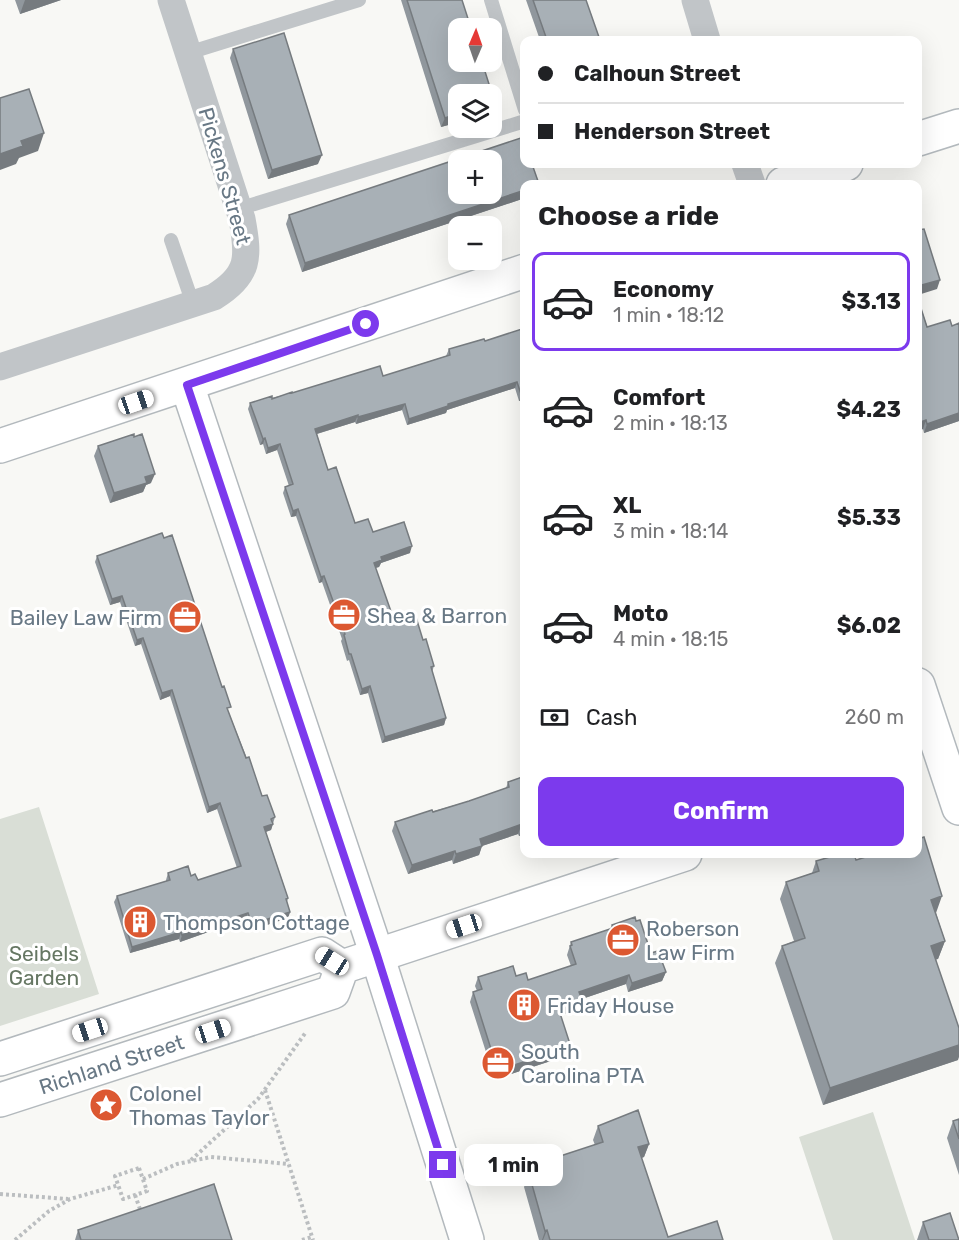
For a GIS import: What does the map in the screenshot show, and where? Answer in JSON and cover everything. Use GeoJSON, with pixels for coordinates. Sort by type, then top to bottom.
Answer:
{"type":"FeatureCollection","features":[{"type":"Feature","properties":{"kind":"street","name":"Pickens Street"},"geometry":{"type":"LineString","coordinates":[[0,367],[214,297],[237,279],[246,265],[246,245],[238,209],[171,0]]}},
{"type":"Feature","properties":{"kind":"street"},"geometry":{"type":"LineString","coordinates":[[695,0],[706,36]]}},
{"type":"Feature","properties":{"kind":"street"},"geometry":{"type":"LineString","coordinates":[[922,139],[959,126]]}},
{"type":"Feature","properties":{"kind":"street"},"geometry":{"type":"LineString","coordinates":[[796,180],[833,168]]}},
{"type":"Feature","properties":{"kind":"street"},"geometry":{"type":"LineString","coordinates":[[0,446],[520,273]]}},
{"type":"Feature","properties":{"kind":"street"},"geometry":{"type":"LineString","coordinates":[[187,385],[377,955],[467,1240]]}},
{"type":"Feature","properties":{"kind":"street"},"geometry":{"type":"LineString","coordinates":[[922,700],[941,769],[959,808]]}},
{"type":"Feature","properties":{"kind":"street"},"geometry":{"type":"LineString","coordinates":[[342,967],[673,858]]}},
{"type":"Feature","properties":{"kind":"street","name":"Richland Street"},"geometry":{"type":"LineString","coordinates":[[0,1059],[322,954],[342,967],[333,992],[0,1101]]}},
{"type":"Feature","properties":{"kind":"street"},"geometry":{"type":"LineString","coordinates":[[180,1001],[193,1038]]}},
{"type":"Feature","properties":{"kind":"lane"},"geometry":{"type":"LineString","coordinates":[[188,53],[359,0]]}},
{"type":"Feature","properties":{"kind":"lane"},"geometry":{"type":"LineString","coordinates":[[491,0],[520,95]]}},
{"type":"Feature","properties":{"kind":"lane"},"geometry":{"type":"LineString","coordinates":[[238,209],[520,123]]}},
{"type":"Feature","properties":{"kind":"lane"},"geometry":{"type":"LineString","coordinates":[[171,240],[193,304]]}},
{"type":"Feature","properties":{"kind":"path"},"geometry":{"type":"LineString","coordinates":[[190,1160],[236,1120],[265,1090],[310,1026]]}},
{"type":"Feature","properties":{"kind":"path"},"geometry":{"type":"LineString","coordinates":[[265,1090],[313,1238],[302,1240]]}},
{"type":"Feature","properties":{"kind":"path"},"geometry":{"type":"LineString","coordinates":[[143,1179],[190,1160],[211,1157],[289,1164]]}},
{"type":"Feature","properties":{"kind":"path"},"geometry":{"type":"LineString","coordinates":[[140,1168],[147,1191],[123,1199],[119,1185],[115,1176],[140,1168]]}},
{"type":"Feature","properties":{"kind":"path"},"geometry":{"type":"LineString","coordinates":[[15,1240],[48,1211],[69,1199],[119,1185]]}},
{"type":"Feature","properties":{"kind":"path"},"geometry":{"type":"LineString","coordinates":[[0,1194],[69,1199]]}},
{"type":"Feature","properties":{"kind":"path"},"geometry":{"type":"LineString","coordinates":[[135,1195],[142,1216]]}},
{"type":"Feature","properties":{"kind":"green space","name":"Seibels Garden"},"geometry":{"type":"Polygon","coordinates":[[[39,807],[99,994],[0,1026],[0,819],[39,807]]]}},
{"type":"Feature","properties":{"kind":"green space"},"geometry":{"type":"Polygon","coordinates":[[[873,1112],[915,1240],[833,1240],[799,1137],[873,1112]]]}},
{"type":"Feature","properties":{"kind":"building"},"geometry":{"type":"Polygon","coordinates":[[[407,0],[462,0],[468,18],[448,18],[448,72],[485,72],[489,84],[448,84],[448,117],[445,118],[407,0]]]}},
{"type":"Feature","properties":{"kind":"building"},"geometry":{"type":"Polygon","coordinates":[[[533,0],[586,0],[599,36],[546,36],[533,0]]]}},
{"type":"Feature","properties":{"kind":"building"},"geometry":{"type":"Polygon","coordinates":[[[284,33],[322,155],[272,170],[233,49],[284,33]]]}},
{"type":"Feature","properties":{"kind":"building"},"geometry":{"type":"Polygon","coordinates":[[[29,89],[44,133],[21,141],[23,146],[0,154],[0,98],[29,89]]]}},
{"type":"Feature","properties":{"kind":"building"},"geometry":{"type":"Polygon","coordinates":[[[520,138],[520,168],[533,168],[538,180],[520,180],[520,192],[502,198],[502,150],[485,150],[520,138]]]}},
{"type":"Feature","properties":{"kind":"building"},"geometry":{"type":"Polygon","coordinates":[[[448,162],[448,204],[483,204],[305,263],[289,215],[448,162]]]}},
{"type":"Feature","properties":{"kind":"building"},"geometry":{"type":"Polygon","coordinates":[[[922,229],[924,229],[940,280],[922,285],[922,229]]]}},
{"type":"Feature","properties":{"kind":"building"},"geometry":{"type":"Polygon","coordinates":[[[922,311],[927,327],[950,320],[952,326],[959,323],[959,413],[927,424],[926,420],[922,422],[922,311]]]}},
{"type":"Feature","properties":{"kind":"building"},"geometry":{"type":"Polygon","coordinates":[[[520,330],[520,391],[517,382],[409,419],[405,404],[358,417],[358,415],[315,429],[328,470],[336,467],[355,523],[368,519],[373,532],[404,522],[412,546],[381,557],[382,560],[374,563],[394,620],[415,614],[423,640],[426,639],[434,666],[431,667],[446,718],[385,737],[370,686],[362,689],[351,654],[349,654],[345,634],[324,576],[321,577],[298,509],[293,511],[285,487],[293,484],[280,444],[268,448],[250,403],[272,396],[272,399],[380,366],[383,376],[450,355],[449,349],[484,339],[485,341],[520,330]]]}},
{"type":"Feature","properties":{"kind":"building"},"geometry":{"type":"Polygon","coordinates":[[[134,434],[134,437],[142,434],[155,474],[145,477],[147,483],[114,493],[98,446],[134,434]]]}},
{"type":"Feature","properties":{"kind":"building"},"geometry":{"type":"Polygon","coordinates":[[[162,533],[164,538],[172,535],[222,687],[224,686],[231,707],[227,708],[246,758],[249,757],[262,796],[267,795],[275,817],[271,819],[273,824],[264,827],[288,898],[286,899],[290,912],[252,924],[248,913],[182,935],[181,932],[132,947],[117,896],[170,880],[168,873],[188,866],[191,876],[195,874],[198,880],[241,866],[220,803],[209,807],[172,690],[162,693],[143,638],[137,640],[122,596],[112,599],[97,556],[162,533]]]}},
{"type":"Feature","properties":{"kind":"building"},"geometry":{"type":"Polygon","coordinates":[[[520,778],[520,825],[480,839],[482,846],[456,854],[455,851],[412,865],[395,822],[509,787],[508,782],[520,778]]]}},
{"type":"Feature","properties":{"kind":"building"},"geometry":{"type":"Polygon","coordinates":[[[924,837],[942,896],[931,900],[945,941],[931,946],[959,1028],[959,1045],[830,1088],[782,946],[805,938],[786,882],[819,871],[816,861],[826,858],[855,858],[856,860],[862,858],[922,858],[922,838],[924,837]]]}},
{"type":"Feature","properties":{"kind":"building"},"geometry":{"type":"Polygon","coordinates":[[[635,917],[636,921],[640,920],[651,953],[658,951],[666,972],[632,983],[629,975],[579,992],[582,1000],[558,1007],[570,1044],[565,1046],[566,1048],[505,1068],[505,1065],[497,1068],[473,992],[482,989],[478,977],[513,966],[516,976],[526,973],[528,980],[576,964],[570,946],[571,942],[613,928],[612,925],[635,917]]]}},
{"type":"Feature","properties":{"kind":"building"},"geometry":{"type":"Polygon","coordinates":[[[638,1110],[649,1144],[638,1147],[668,1237],[717,1221],[723,1240],[550,1240],[547,1230],[545,1231],[529,1174],[550,1167],[548,1160],[603,1142],[598,1126],[638,1110]]]}},
{"type":"Feature","properties":{"kind":"building"},"geometry":{"type":"Polygon","coordinates":[[[959,1119],[959,1139],[953,1121],[959,1119]]]}},
{"type":"Feature","properties":{"kind":"building"},"geometry":{"type":"Polygon","coordinates":[[[214,1184],[232,1240],[81,1240],[78,1230],[214,1184]]]}},
{"type":"Feature","properties":{"kind":"building"},"geometry":{"type":"Polygon","coordinates":[[[950,1213],[959,1240],[929,1240],[923,1222],[950,1213]]]}},
{"type":"Feature","properties":{"kind":"place","name":"Shea & Barron"},"geometry":{"type":"Point","coordinates":[344,615]}},
{"type":"Feature","properties":{"kind":"place","name":"Bailey Law Firm"},"geometry":{"type":"Point","coordinates":[185,617]}},
{"type":"Feature","properties":{"kind":"place","name":"Thompson Cottage"},"geometry":{"type":"Point","coordinates":[140,922]}},
{"type":"Feature","properties":{"kind":"place","name":"Roberson Law Firm"},"geometry":{"type":"Point","coordinates":[623,940]}},
{"type":"Feature","properties":{"kind":"place","name":"Friday House"},"geometry":{"type":"Point","coordinates":[524,1005]}},
{"type":"Feature","properties":{"kind":"place","name":"South Carolina PTA"},"geometry":{"type":"Point","coordinates":[498,1063]}},
{"type":"Feature","properties":{"kind":"place","name":"Colonel Thomas Taylor"},"geometry":{"type":"Point","coordinates":[106,1105]}},
{"type":"Feature","properties":{"kind":"route"},"geometry":{"type":"LineString","coordinates":[[366,324],[187,385],[377,955],[443,1165]]}}]}
